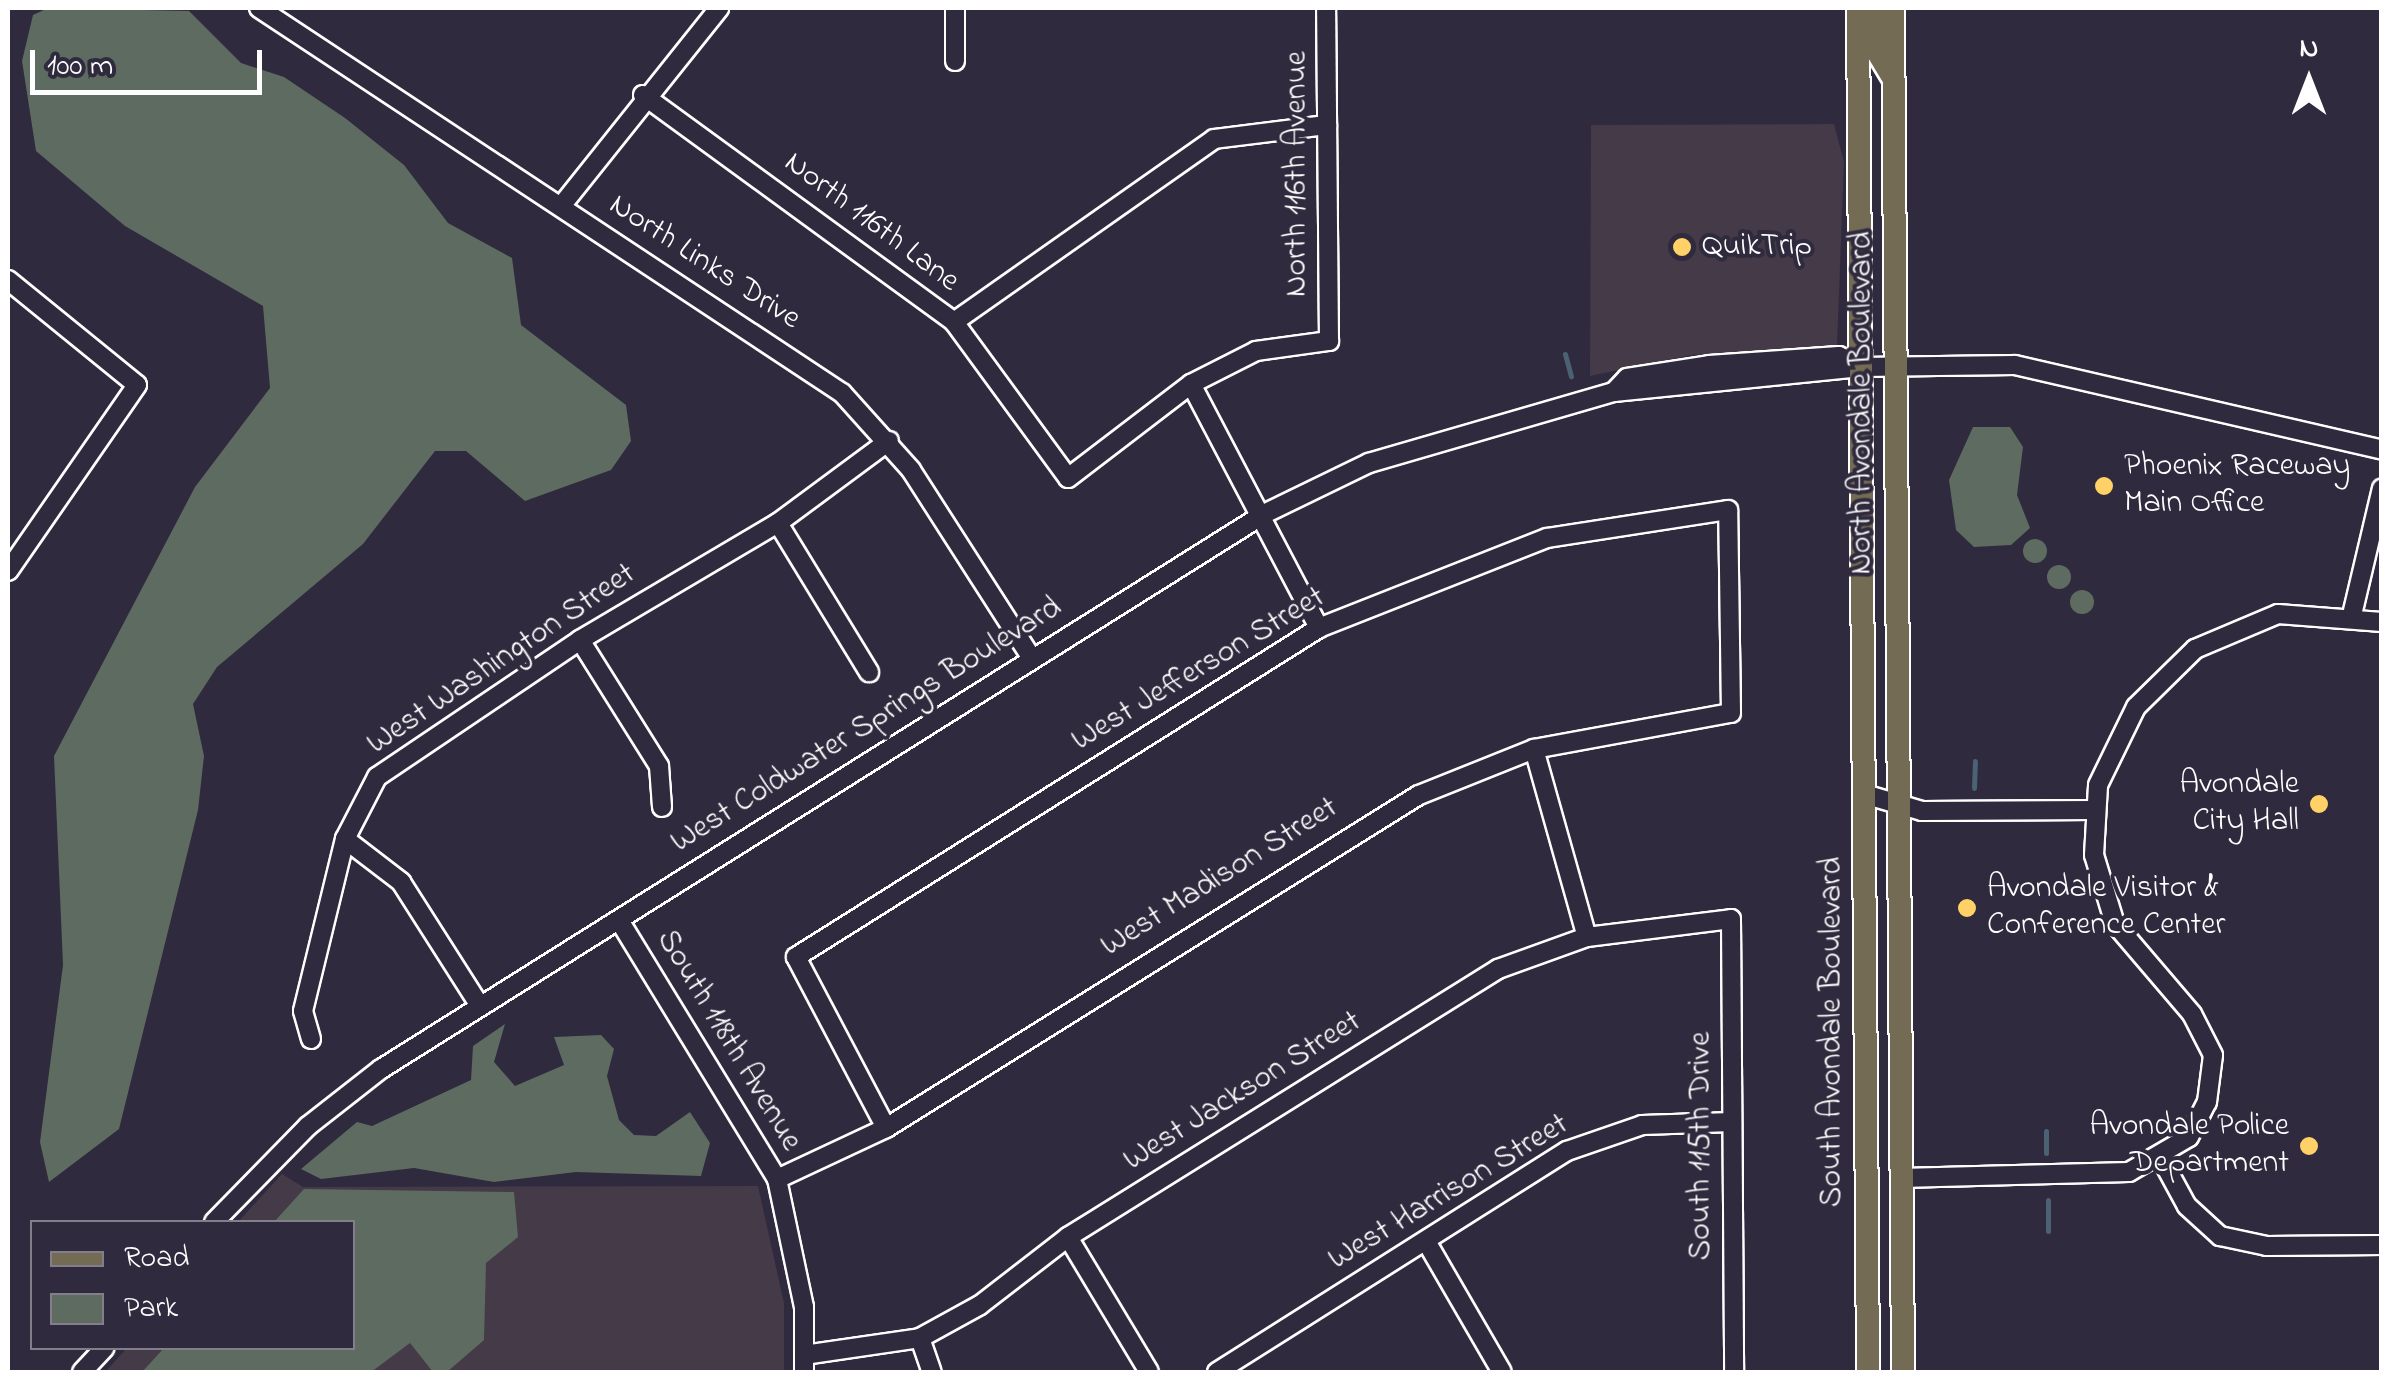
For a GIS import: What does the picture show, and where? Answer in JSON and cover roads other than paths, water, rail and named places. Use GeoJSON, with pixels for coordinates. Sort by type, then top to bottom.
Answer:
{"type":"FeatureCollection","features":[{"type":"Feature","properties":{"kind":"main road","name":"North Avondale Boulevard"},"geometry":{"type":"LineString","coordinates":[[1858,8],[1864,692]]}},
{"type":"Feature","properties":{"kind":"main road"},"geometry":{"type":"LineString","coordinates":[[1877,8],[1878,51],[1894,79]]}},
{"type":"Feature","properties":{"kind":"main road","name":"North Avondale Boulevard"},"geometry":{"type":"LineString","coordinates":[[1894,8],[1895,799]]}},
{"type":"Feature","properties":{"kind":"main road","name":"South Avondale Boulevard"},"geometry":{"type":"LineString","coordinates":[[1864,692],[1868,1372]]}},
{"type":"Feature","properties":{"kind":"main road","name":"South Avondale Boulevard"},"geometry":{"type":"LineString","coordinates":[[1895,799],[1902,1372]]}},
{"type":"Feature","properties":{"kind":"main road"},"geometry":{"type":"LineString","coordinates":[[1867,1178],[1900,1178]]}},
{"type":"Feature","properties":{"kind":"street","name":"North Links Drive"},"geometry":{"type":"LineString","coordinates":[[259,8],[792,355],[890,440],[1031,657]]}},
{"type":"Feature","properties":{"kind":"street"},"geometry":{"type":"LineString","coordinates":[[562,205],[643,95],[718,8]]}},
{"type":"Feature","properties":{"kind":"street"},"geometry":{"type":"LineString","coordinates":[[955,8],[955,61]]}},
{"type":"Feature","properties":{"kind":"street","name":"North 116th Avenue"},"geometry":{"type":"LineString","coordinates":[[1191,384],[1256,351],[1329,341],[1326,8]]}},
{"type":"Feature","properties":{"kind":"street","name":"North 116th Lane"},"geometry":{"type":"LineString","coordinates":[[643,95],[954,322],[1068,478],[1191,384]]}},
{"type":"Feature","properties":{"kind":"street"},"geometry":{"type":"LineString","coordinates":[[954,322],[1214,139],[1327,125]]}},
{"type":"Feature","properties":{"kind":"street"},"geometry":{"type":"LineString","coordinates":[[8,280],[137,385],[14,544],[8,571]]}},
{"type":"Feature","properties":{"kind":"street","name":"West Coldwater Springs Boulevard"},"geometry":{"type":"LineString","coordinates":[[216,1220],[308,1126],[480,1006],[1264,514],[1369,462],[1614,392],[1861,367],[2050,369],[2382,450]]}},
{"type":"Feature","properties":{"kind":"street"},"geometry":{"type":"LineString","coordinates":[[1191,384],[1264,514],[1319,628]]}},
{"type":"Feature","properties":{"kind":"street","name":"West Washington Street"},"geometry":{"type":"LineString","coordinates":[[310,1039],[303,1012],[345,839],[378,777],[580,640],[778,523],[890,440]]}},
{"type":"Feature","properties":{"kind":"street"},"geometry":{"type":"LineString","coordinates":[[2352,616],[2382,488]]}},
{"type":"Feature","properties":{"kind":"street","name":"West Jefferson Street"},"geometry":{"type":"LineString","coordinates":[[886,1128],[796,957],[1319,628],[1548,538],[1728,510],[1730,713]]}},
{"type":"Feature","properties":{"kind":"street"},"geometry":{"type":"LineString","coordinates":[[778,523],[869,672]]}},
{"type":"Feature","properties":{"kind":"street"},"geometry":{"type":"LineString","coordinates":[[1900,1178],[2087,1178],[2162,1160],[2201,1116],[2213,1055],[2192,1014],[2115,924],[2094,855],[2092,810],[2116,740],[2177,662],[2254,620],[2352,616],[2382,622]]}},
{"type":"Feature","properties":{"kind":"street"},"geometry":{"type":"LineString","coordinates":[[580,640],[659,766],[662,807]]}},
{"type":"Feature","properties":{"kind":"street","name":"West Madison Street"},"geometry":{"type":"LineString","coordinates":[[776,1179],[886,1128],[1336,839],[1534,749],[1730,713]]}},
{"type":"Feature","properties":{"kind":"street"},"geometry":{"type":"LineString","coordinates":[[1534,749],[1587,938]]}},
{"type":"Feature","properties":{"kind":"street"},"geometry":{"type":"LineString","coordinates":[[1864,794],[1895,799],[1922,810],[2092,810]]}},
{"type":"Feature","properties":{"kind":"street"},"geometry":{"type":"LineString","coordinates":[[345,839],[401,882],[480,1006]]}},
{"type":"Feature","properties":{"kind":"street","name":"West Jackson Street"},"geometry":{"type":"LineString","coordinates":[[804,1364],[920,1338],[1068,1237],[1498,969],[1587,938],[1731,919]]}},
{"type":"Feature","properties":{"kind":"street","name":"South 115th Drive"},"geometry":{"type":"LineString","coordinates":[[1731,919],[1734,1372]]}},
{"type":"Feature","properties":{"kind":"street","name":"South 118th Avenue"},"geometry":{"type":"LineString","coordinates":[[619,920],[776,1179],[796,1259],[804,1364]]}},
{"type":"Feature","properties":{"kind":"street","name":"West Harrison Street"},"geometry":{"type":"LineString","coordinates":[[1217,1372],[1426,1241],[1608,1134],[1732,1122]]}},
{"type":"Feature","properties":{"kind":"street"},"geometry":{"type":"LineString","coordinates":[[2162,1160],[2187,1206],[2220,1236],[2267,1246],[2382,1245]]}},
{"type":"Feature","properties":{"kind":"street"},"geometry":{"type":"LineString","coordinates":[[1068,1237],[1149,1372]]}},
{"type":"Feature","properties":{"kind":"street"},"geometry":{"type":"LineString","coordinates":[[1426,1241],[1502,1372]]}},
{"type":"Feature","properties":{"kind":"street"},"geometry":{"type":"LineString","coordinates":[[920,1338],[932,1372]]}},
{"type":"Feature","properties":{"kind":"street"},"geometry":{"type":"LineString","coordinates":[[82,1372],[102,1350]]}},
{"type":"Feature","properties":{"kind":"street"},"geometry":{"type":"LineString","coordinates":[[1245,1355],[1255,1372]]}},
{"type":"Feature","properties":{"kind":"waterway"},"geometry":{"type":"LineString","coordinates":[[1565,354],[1571,376]]}},
{"type":"Feature","properties":{"kind":"waterway"},"geometry":{"type":"LineString","coordinates":[[1974,788],[1975,761]]}},
{"type":"Feature","properties":{"kind":"waterway"},"geometry":{"type":"LineString","coordinates":[[2046,1131],[2046,1153]]}},
{"type":"Feature","properties":{"kind":"waterway"},"geometry":{"type":"LineString","coordinates":[[2048,1200],[2048,1231]]}},
{"type":"Feature","properties":{"kind":"place","name":"QuikTrip"},"geometry":{"type":"Point","coordinates":[1682,247]}},
{"type":"Feature","properties":{"kind":"place","name":"Phoenix Raceway Main Office"},"geometry":{"type":"Point","coordinates":[2104,486]}},
{"type":"Feature","properties":{"kind":"place","name":"Avondale City Hall"},"geometry":{"type":"Point","coordinates":[2319,804]}},
{"type":"Feature","properties":{"kind":"place","name":"Avondale Visitor & Conference Center"},"geometry":{"type":"Point","coordinates":[1967,908]}},
{"type":"Feature","properties":{"kind":"place","name":"Avondale Police Department"},"geometry":{"type":"Point","coordinates":[2309,1146]}}]}
